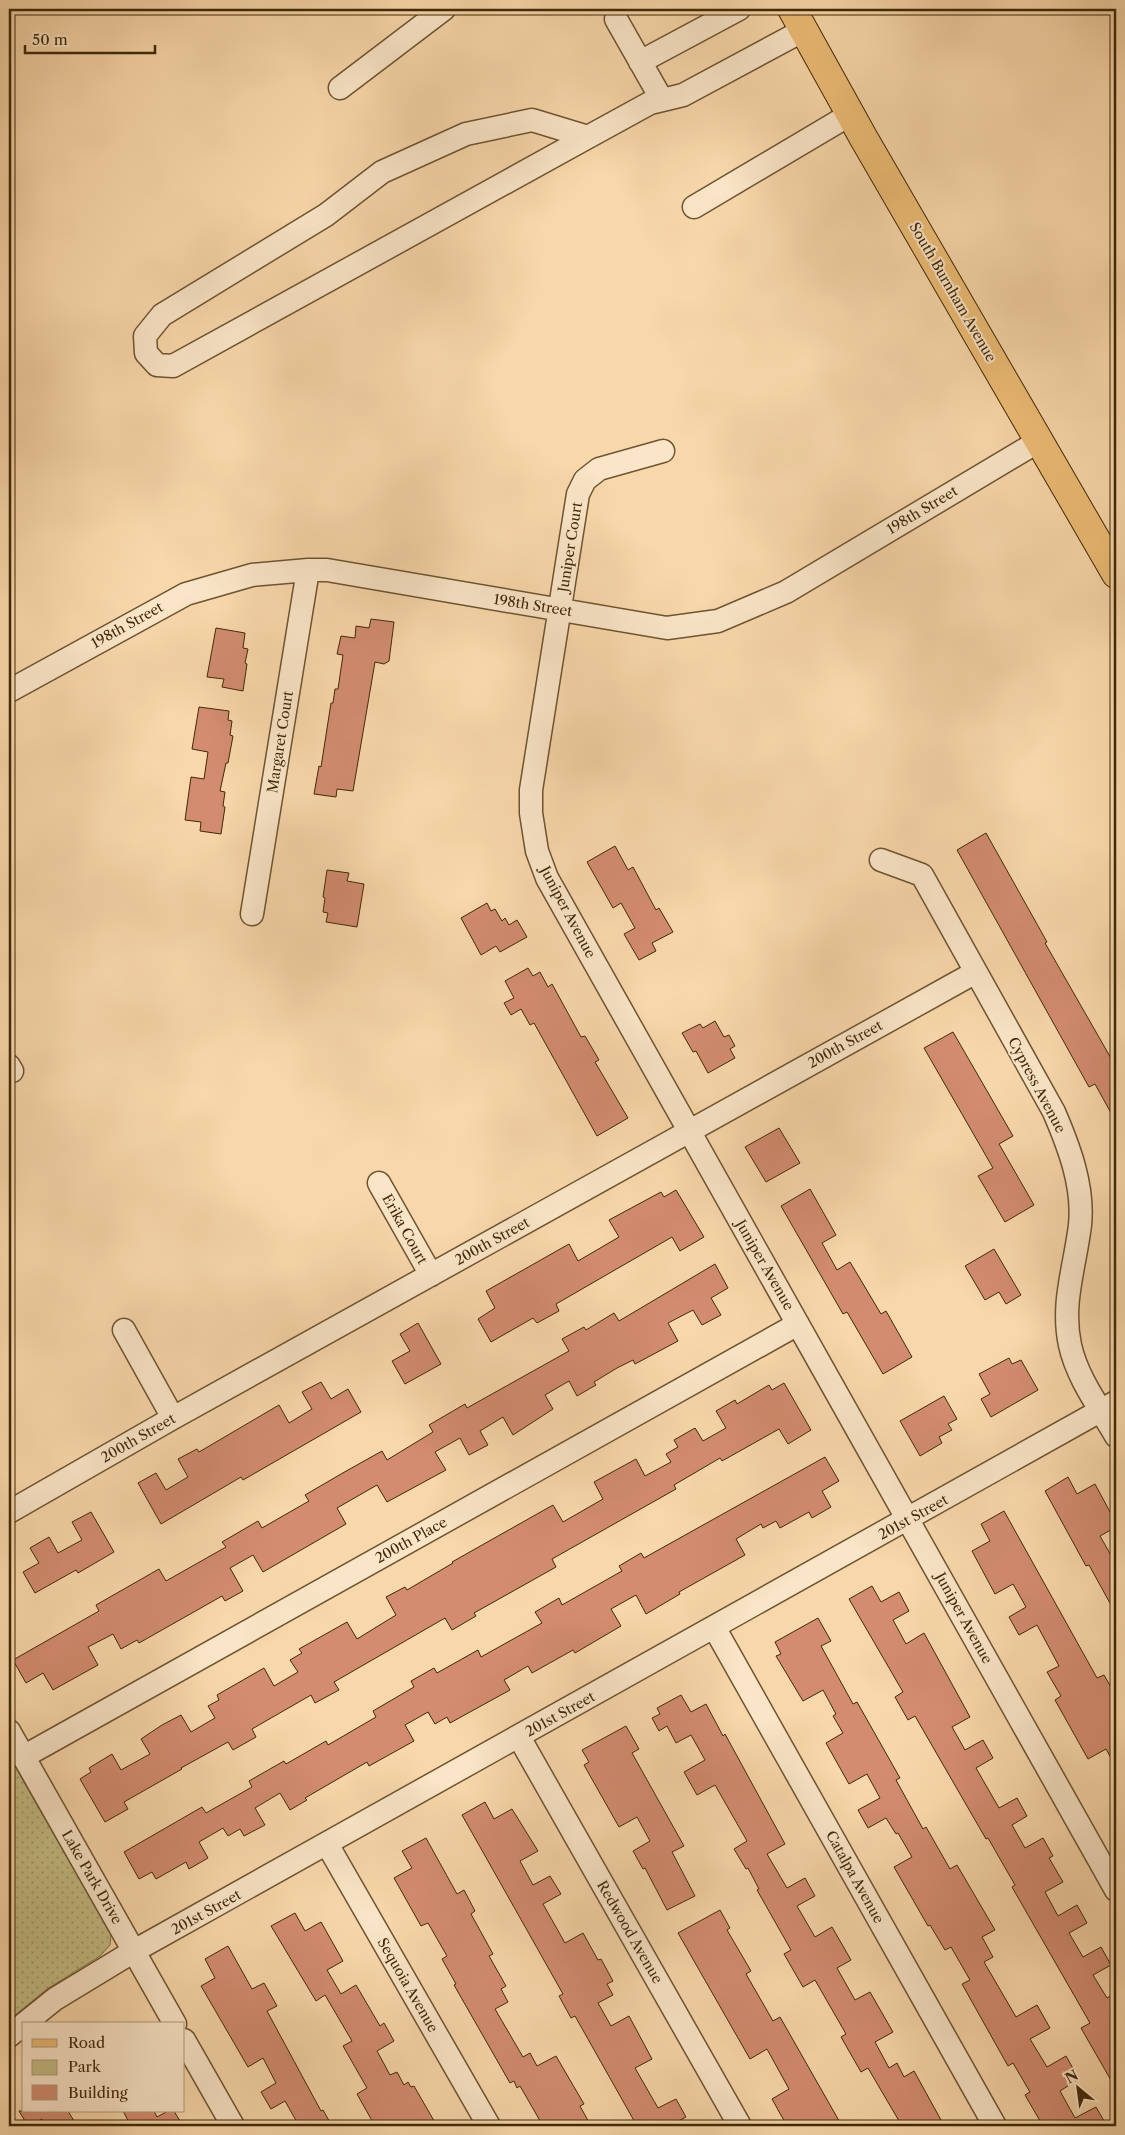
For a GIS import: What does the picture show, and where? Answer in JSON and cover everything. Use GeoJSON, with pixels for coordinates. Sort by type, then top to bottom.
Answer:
{"type":"FeatureCollection","features":[{"type":"Feature","properties":{"kind":"main road","name":"South Burnham Avenue"},"geometry":{"type":"LineString","coordinates":[[798,19],[1116,574]]}},
{"type":"Feature","properties":{"kind":"street"},"geometry":{"type":"LineString","coordinates":[[340,88],[444,9]]}},
{"type":"Feature","properties":{"kind":"street"},"geometry":{"type":"LineString","coordinates":[[640,62],[740,9]]}},
{"type":"Feature","properties":{"kind":"street"},"geometry":{"type":"LineString","coordinates":[[616,19],[662,100]]}},
{"type":"Feature","properties":{"kind":"street"},"geometry":{"type":"LineString","coordinates":[[588,137],[532,120],[466,134],[382,172],[326,215],[162,315],[145,336],[146,353],[158,365],[173,366],[650,103],[683,95],[798,19]]}},
{"type":"Feature","properties":{"kind":"street"},"geometry":{"type":"LineString","coordinates":[[694,208],[851,114]]}},
{"type":"Feature","properties":{"kind":"street","name":"198th Street"},"geometry":{"type":"LineString","coordinates":[[9,692],[186,594],[252,576],[308,570],[327,570],[667,628],[718,621],[786,592],[1039,441]]}},
{"type":"Feature","properties":{"kind":"street","name":"Juniper Court"},"geometry":{"type":"LineString","coordinates":[[561,610],[578,494],[586,480],[599,469],[663,451]]}},
{"type":"Feature","properties":{"kind":"street","name":"Margaret Court"},"geometry":{"type":"LineString","coordinates":[[252,914],[308,570]]}},
{"type":"Feature","properties":{"kind":"street","name":"Juniper Avenue"},"geometry":{"type":"LineString","coordinates":[[561,610],[533,766],[531,790],[531,812],[537,851],[547,878],[1116,1890]]}},
{"type":"Feature","properties":{"kind":"street","name":"Cypress Avenue"},"geometry":{"type":"LineString","coordinates":[[881,860],[922,875],[1054,1112],[1070,1150],[1079,1192],[1080,1224],[1067,1296],[1070,1347],[1088,1390],[1109,1406],[1116,1436]]}},
{"type":"Feature","properties":{"kind":"street","name":"200th Street"},"geometry":{"type":"LineString","coordinates":[[9,1512],[173,1418],[976,972]]}},
{"type":"Feature","properties":{"kind":"street","name":"Erika Court"},"geometry":{"type":"LineString","coordinates":[[379,1183],[431,1275]]}},
{"type":"Feature","properties":{"kind":"street","name":"200th Place"},"geometry":{"type":"LineString","coordinates":[[24,1757],[798,1324]]}},
{"type":"Feature","properties":{"kind":"street"},"geometry":{"type":"LineString","coordinates":[[124,1330],[173,1418]]}},
{"type":"Feature","properties":{"kind":"street","name":"201st Street"},"geometry":{"type":"LineString","coordinates":[[26,2022],[55,1999],[134,1952],[1109,1406]]}},
{"type":"Feature","properties":{"kind":"street","name":"Catalpa Avenue"},"geometry":{"type":"LineString","coordinates":[[714,1627],[995,2126]]}},
{"type":"Feature","properties":{"kind":"street","name":"Lake Park Drive"},"geometry":{"type":"LineString","coordinates":[[9,1730],[174,2022]]}},
{"type":"Feature","properties":{"kind":"street","name":"Redwood Avenue"},"geometry":{"type":"LineString","coordinates":[[519,1737],[740,2126]]}},
{"type":"Feature","properties":{"kind":"street","name":"Sequoia Avenue"},"geometry":{"type":"LineString","coordinates":[[327,1844],[489,2126]]}},
{"type":"Feature","properties":{"kind":"street","name":"201st Street"},"geometry":{"type":"LineString","coordinates":[[9,2036],[22,2026]]}},
{"type":"Feature","properties":{"kind":"street"},"geometry":{"type":"LineString","coordinates":[[185,2042],[233,2126]]}},
{"type":"Feature","properties":{"kind":"green space"},"geometry":{"type":"Polygon","coordinates":[[[9,1756],[111,1934],[110,1945],[100,1956],[47,1989],[9,2020],[9,1756]]]}},
{"type":"Feature","properties":{"kind":"building"},"geometry":{"type":"Polygon","coordinates":[[[371,619],[394,622],[389,661],[384,664],[375,662],[353,791],[337,789],[336,797],[314,794],[319,766],[321,767],[331,703],[333,703],[335,689],[338,689],[343,655],[337,654],[341,636],[355,638],[356,626],[369,628],[371,619]]]}},
{"type":"Feature","properties":{"kind":"building"},"geometry":{"type":"Polygon","coordinates":[[[216,628],[245,633],[243,648],[248,649],[243,691],[222,687],[224,679],[207,677],[216,628]]]}},
{"type":"Feature","properties":{"kind":"building"},"geometry":{"type":"Polygon","coordinates":[[[199,707],[229,711],[228,720],[232,721],[230,735],[233,736],[220,791],[225,792],[221,834],[200,831],[201,822],[185,820],[191,777],[204,779],[208,752],[192,749],[199,707]]]}},
{"type":"Feature","properties":{"kind":"building"},"geometry":{"type":"Polygon","coordinates":[[[986,833],[1047,942],[1045,943],[1116,1067],[1116,1122],[1095,1084],[1089,1087],[957,850],[986,833]]]}},
{"type":"Feature","properties":{"kind":"building"},"geometry":{"type":"Polygon","coordinates":[[[615,846],[628,870],[633,867],[656,910],[659,908],[673,932],[652,943],[656,951],[639,960],[624,934],[635,928],[621,903],[613,908],[587,862],[615,846]]]}},
{"type":"Feature","properties":{"kind":"building"},"geometry":{"type":"Polygon","coordinates":[[[327,870],[349,873],[347,881],[364,884],[357,927],[326,922],[328,913],[323,912],[325,898],[323,897],[327,870]]]}},
{"type":"Feature","properties":{"kind":"building"},"geometry":{"type":"Polygon","coordinates":[[[487,903],[491,911],[495,909],[502,921],[505,918],[509,925],[517,920],[527,937],[500,952],[496,946],[481,955],[461,918],[487,903]]]}},
{"type":"Feature","properties":{"kind":"building"},"geometry":{"type":"Polygon","coordinates":[[[528,968],[533,976],[540,972],[548,987],[552,984],[581,1037],[585,1036],[599,1060],[595,1062],[628,1118],[597,1136],[534,1023],[530,1025],[521,1009],[511,1015],[504,1003],[514,998],[505,981],[528,968]]]}},
{"type":"Feature","properties":{"kind":"building"},"geometry":{"type":"Polygon","coordinates":[[[715,1021],[724,1037],[729,1035],[735,1046],[730,1049],[735,1058],[708,1073],[696,1051],[693,1052],[682,1033],[700,1024],[703,1028],[715,1021]]]}},
{"type":"Feature","properties":{"kind":"building"},"geometry":{"type":"Polygon","coordinates":[[[953,1032],[1013,1136],[999,1144],[1034,1205],[1005,1222],[978,1176],[993,1168],[924,1048],[953,1032]]]}},
{"type":"Feature","properties":{"kind":"building"},"geometry":{"type":"Polygon","coordinates":[[[779,1128],[800,1163],[766,1182],[745,1147],[779,1128]]]}},
{"type":"Feature","properties":{"kind":"building"},"geometry":{"type":"Polygon","coordinates":[[[810,1189],[836,1235],[822,1243],[837,1270],[850,1262],[881,1314],[886,1311],[912,1357],[883,1374],[847,1312],[843,1314],[781,1206],[810,1189]]]}},
{"type":"Feature","properties":{"kind":"building"},"geometry":{"type":"Polygon","coordinates":[[[676,1190],[704,1237],[680,1251],[672,1237],[556,1304],[559,1311],[537,1323],[533,1318],[491,1342],[478,1319],[495,1308],[486,1291],[569,1244],[578,1261],[619,1237],[609,1220],[661,1192],[664,1197],[676,1190]]]}},
{"type":"Feature","properties":{"kind":"building"},"geometry":{"type":"Polygon","coordinates":[[[994,1249],[1021,1295],[1006,1304],[999,1292],[985,1300],[965,1266],[994,1249]]]}},
{"type":"Feature","properties":{"kind":"building"},"geometry":{"type":"Polygon","coordinates":[[[715,1264],[728,1288],[711,1298],[721,1315],[702,1325],[693,1310],[668,1323],[678,1341],[635,1364],[633,1360],[617,1368],[594,1382],[596,1385],[577,1396],[569,1381],[545,1395],[553,1409],[513,1435],[503,1417],[480,1431],[488,1445],[469,1455],[460,1438],[435,1452],[446,1470],[387,1502],[377,1485],[337,1508],[346,1524],[263,1572],[253,1555],[230,1568],[243,1591],[225,1601],[222,1596],[139,1643],[137,1640],[121,1649],[113,1634],[88,1647],[98,1665],[53,1690],[43,1673],[26,1683],[13,1660],[99,1611],[96,1605],[159,1569],[166,1581],[226,1547],[222,1542],[258,1521],[262,1528],[309,1501],[305,1495],[382,1451],[387,1460],[433,1432],[429,1425],[465,1404],[467,1408],[569,1351],[562,1339],[584,1327],[586,1330],[614,1313],[619,1321],[715,1264]]]}},
{"type":"Feature","properties":{"kind":"building"},"geometry":{"type":"Polygon","coordinates":[[[418,1323],[441,1364],[405,1384],[392,1361],[410,1351],[400,1334],[418,1323]]]}},
{"type":"Feature","properties":{"kind":"building"},"geometry":{"type":"Polygon","coordinates":[[[1009,1358],[1012,1364],[1021,1360],[1038,1390],[991,1417],[981,1399],[990,1394],[979,1374],[1009,1358]]]}},
{"type":"Feature","properties":{"kind":"building"},"geometry":{"type":"Polygon","coordinates":[[[321,1382],[331,1399],[348,1389],[361,1412],[243,1480],[241,1477],[161,1524],[138,1483],[156,1473],[166,1490],[188,1477],[178,1459],[197,1449],[199,1452],[279,1405],[289,1423],[312,1409],[302,1392],[321,1382]]]}},
{"type":"Feature","properties":{"kind":"building"},"geometry":{"type":"Polygon","coordinates":[[[784,1383],[811,1430],[788,1444],[779,1429],[722,1461],[720,1458],[674,1485],[676,1489],[552,1559],[556,1567],[474,1613],[476,1616],[452,1630],[445,1618],[334,1682],[339,1690],[315,1703],[311,1695],[252,1729],[256,1737],[233,1750],[228,1742],[124,1802],[128,1809],[105,1822],[80,1779],[91,1772],[89,1768],[112,1754],[121,1770],[150,1754],[141,1739],[181,1715],[191,1732],[215,1718],[208,1706],[219,1700],[217,1695],[264,1668],[274,1686],[298,1672],[290,1660],[302,1653],[299,1649],[347,1622],[357,1639],[396,1615],[386,1597],[405,1587],[407,1590],[452,1562],[553,1505],[563,1522],[603,1499],[594,1482],[636,1459],[645,1476],[671,1462],[666,1454],[678,1447],[674,1440],[695,1428],[703,1441],[726,1428],[716,1411],[735,1400],[737,1404],[769,1385],[772,1390],[784,1383]]]}},
{"type":"Feature","properties":{"kind":"building"},"geometry":{"type":"Polygon","coordinates":[[[944,1396],[957,1419],[948,1424],[952,1430],[939,1437],[942,1443],[920,1456],[900,1421],[944,1396]]]}},
{"type":"Feature","properties":{"kind":"building"},"geometry":{"type":"Polygon","coordinates":[[[825,1457],[839,1481],[822,1491],[831,1507],[812,1518],[809,1512],[780,1528],[776,1521],[763,1528],[761,1524],[736,1539],[745,1555],[679,1592],[680,1594],[646,1614],[636,1595],[611,1609],[621,1626],[575,1653],[573,1650],[532,1673],[528,1666],[504,1680],[510,1690],[450,1723],[447,1717],[435,1724],[428,1712],[405,1725],[414,1741],[369,1766],[367,1762],[305,1798],[307,1800],[290,1810],[280,1793],[255,1808],[265,1825],[244,1836],[240,1829],[228,1836],[223,1828],[199,1842],[208,1858],[189,1869],[186,1862],[156,1879],[152,1872],[139,1879],[124,1852],[202,1807],[206,1813],[252,1787],[249,1781],[284,1761],[286,1764],[326,1741],[328,1745],[376,1717],[373,1711],[414,1687],[411,1681],[434,1668],[437,1673],[478,1650],[481,1657],[542,1623],[535,1612],[559,1598],[562,1605],[622,1571],[619,1566],[641,1553],[644,1558],[825,1457]]]}},
{"type":"Feature","properties":{"kind":"building"},"geometry":{"type":"Polygon","coordinates":[[[1068,1477],[1077,1494],[1095,1484],[1116,1523],[1116,1527],[1100,1536],[1116,1564],[1116,1614],[1089,1565],[1086,1566],[1045,1491],[1068,1477]]]}},
{"type":"Feature","properties":{"kind":"building"},"geometry":{"type":"Polygon","coordinates":[[[1004,1511],[1097,1678],[1104,1675],[1116,1696],[1116,1767],[1106,1749],[1088,1759],[1055,1700],[1061,1696],[1047,1672],[1059,1666],[1037,1625],[1019,1635],[1009,1617],[1026,1607],[1013,1584],[995,1594],[972,1551],[990,1541],[981,1524],[1004,1511]]]}},
{"type":"Feature","properties":{"kind":"building"},"geometry":{"type":"Polygon","coordinates":[[[91,1512],[114,1552],[78,1573],[76,1570],[35,1593],[23,1572],[39,1563],[30,1548],[49,1537],[58,1553],[82,1540],[72,1522],[91,1512]]]}},
{"type":"Feature","properties":{"kind":"building"},"geometry":{"type":"Polygon","coordinates":[[[872,1586],[881,1602],[899,1592],[909,1611],[893,1620],[906,1644],[924,1633],[970,1717],[952,1727],[965,1750],[983,1740],[993,1758],[976,1768],[999,1808],[1017,1798],[1027,1816],[1012,1825],[1025,1848],[1043,1838],[1053,1856],[1049,1858],[1063,1882],[1045,1892],[1058,1916],[1077,1905],[1087,1923],[1069,1933],[1083,1957],[1101,1947],[1111,1965],[1093,1975],[1107,1998],[1116,1992],[1116,2089],[1081,2028],[1090,2023],[1012,1887],[1015,1885],[988,1838],[986,1839],[915,1716],[908,1720],[895,1697],[903,1692],[849,1599],[872,1586]]]}},
{"type":"Feature","properties":{"kind":"building"},"geometry":{"type":"Polygon","coordinates":[[[818,1618],[831,1641],[821,1646],[853,1704],[857,1702],[900,1778],[896,1780],[923,1829],[926,1827],[950,1869],[957,1865],[995,1930],[982,1937],[993,1957],[984,1962],[1016,2017],[1037,2005],[1050,2028],[1030,2039],[1047,2067],[1066,2056],[1079,2079],[1060,2091],[1075,2118],[1096,2107],[1107,2126],[1043,2126],[1025,2095],[1030,2092],[1013,2063],[1008,2066],[962,1984],[970,1980],[951,1947],[945,1950],[930,1925],[928,1926],[894,1867],[912,1857],[898,1833],[896,1834],[886,1818],[868,1828],[858,1810],[880,1798],[867,1774],[849,1784],[826,1743],[843,1733],[833,1716],[836,1714],[823,1690],[803,1701],[776,1656],[781,1654],[775,1642],[818,1618]]]}},
{"type":"Feature","properties":{"kind":"building"},"geometry":{"type":"Polygon","coordinates":[[[681,1695],[691,1712],[706,1704],[723,1736],[725,1734],[785,1844],[767,1854],[787,1888],[805,1878],[815,1896],[797,1906],[815,1937],[832,1927],[851,1960],[837,1968],[855,2000],[870,1992],[893,2032],[875,2042],[889,2068],[897,2063],[904,2077],[914,2071],[941,2120],[937,2122],[939,2126],[902,2126],[868,2068],[861,2072],[841,2037],[846,2034],[815,1980],[803,1987],[784,1954],[791,1950],[757,1890],[759,1889],[748,1868],[746,1869],[734,1849],[747,1841],[715,1785],[697,1795],[684,1772],[705,1760],[691,1735],[676,1743],[667,1726],[659,1731],[652,1718],[660,1714],[657,1708],[681,1695]]]}},
{"type":"Feature","properties":{"kind":"building"},"geometry":{"type":"Polygon","coordinates":[[[626,1726],[639,1749],[632,1753],[684,1846],[672,1852],[695,1896],[667,1910],[645,1868],[643,1869],[633,1851],[650,1841],[637,1817],[619,1827],[584,1765],[589,1762],[582,1750],[626,1726]]]}},
{"type":"Feature","properties":{"kind":"building"},"geometry":{"type":"Polygon","coordinates":[[[485,1802],[494,1819],[512,1809],[538,1851],[520,1861],[533,1885],[550,1876],[561,1894],[543,1904],[565,1943],[583,1933],[598,1960],[601,1959],[613,1981],[607,1984],[613,1995],[598,2003],[611,2026],[629,2016],[652,2059],[635,2068],[658,2108],[676,2099],[686,2117],[669,2126],[637,2126],[575,2016],[571,2018],[559,1996],[563,1994],[462,1815],[485,1802]]]}},
{"type":"Feature","properties":{"kind":"building"},"geometry":{"type":"Polygon","coordinates":[[[426,1838],[457,1894],[464,1890],[475,1911],[471,1914],[493,1954],[489,1956],[506,1986],[501,1989],[508,2002],[495,2009],[523,2057],[530,2053],[537,2066],[556,2056],[584,2104],[580,2106],[591,2126],[543,2126],[520,2086],[517,2088],[514,2081],[510,2083],[454,1985],[456,1984],[442,1959],[447,1956],[428,1923],[421,1926],[394,1878],[412,1868],[402,1851],[426,1838]]]}},
{"type":"Feature","properties":{"kind":"building"},"geometry":{"type":"Polygon","coordinates":[[[720,1910],[730,1928],[727,1930],[751,1971],[746,1974],[773,2021],[780,2017],[842,2126],[788,2126],[772,2099],[789,2089],[767,2049],[750,2059],[678,1933],[720,1910]]]}},
{"type":"Feature","properties":{"kind":"building"},"geometry":{"type":"Polygon","coordinates":[[[295,1913],[305,1931],[321,1922],[343,1961],[327,1970],[341,1994],[356,1985],[380,2026],[384,2023],[394,2041],[377,2051],[390,2075],[397,2072],[404,2085],[408,2082],[411,2087],[414,2086],[437,2126],[375,2126],[357,2094],[367,2088],[343,2046],[352,2041],[325,1995],[316,2001],[271,1926],[295,1913]]]}},
{"type":"Feature","properties":{"kind":"building"},"geometry":{"type":"Polygon","coordinates":[[[228,1946],[252,1989],[264,1983],[277,2006],[267,2011],[321,2111],[323,2110],[332,2126],[295,2126],[298,2124],[285,2101],[271,2109],[261,2092],[276,2083],[263,2058],[248,2067],[201,1986],[215,1978],[205,1959],[228,1946]]]}},
{"type":"Feature","properties":{"kind":"building"},"geometry":{"type":"Polygon","coordinates":[[[19,2111],[69,2112],[77,2126],[46,2126],[42,2119],[28,2126],[19,2111]]]}},
{"type":"Feature","properties":{"kind":"building"},"geometry":{"type":"Polygon","coordinates":[[[124,2112],[154,2112],[157,2117],[166,2112],[175,2112],[183,2126],[131,2126],[124,2112]]]}}]}
